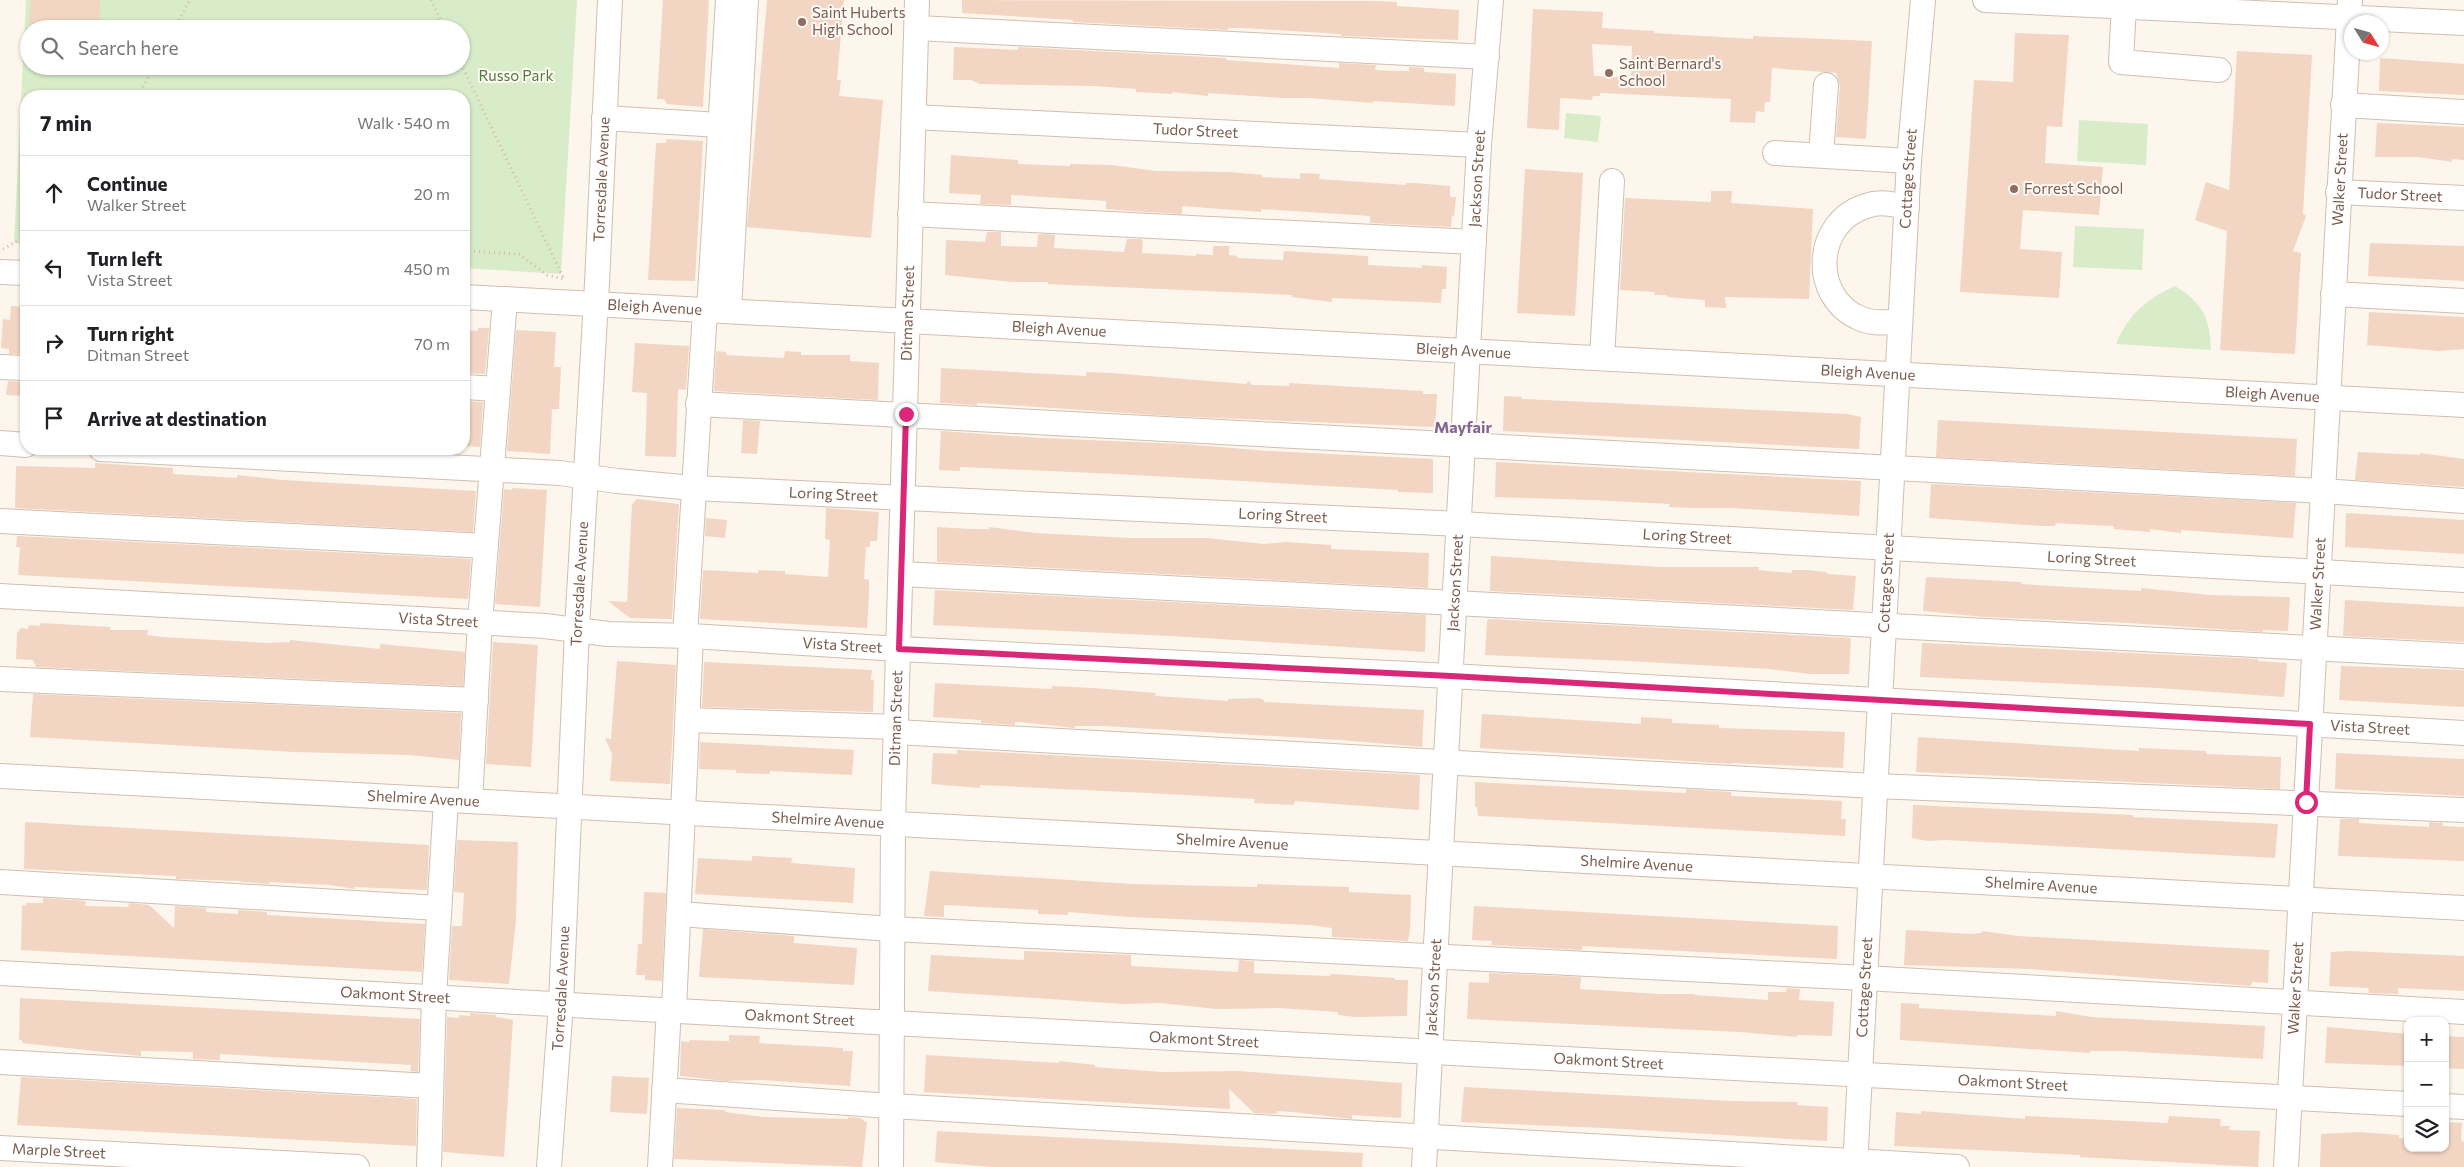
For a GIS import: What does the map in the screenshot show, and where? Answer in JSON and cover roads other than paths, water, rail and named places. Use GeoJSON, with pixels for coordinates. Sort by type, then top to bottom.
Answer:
{"type":"FeatureCollection","features":[{"type":"Feature","properties":{"kind":"street","name":"Torresdale Avenue"},"geometry":{"type":"LineString","coordinates":[[549,1167],[561,1004],[577,629],[587,476],[610,0]]}},
{"type":"Feature","properties":{"kind":"street"},"geometry":{"type":"LineString","coordinates":[[714,310],[720,124],[728,0]]}},
{"type":"Feature","properties":{"kind":"street"},"geometry":{"type":"LineString","coordinates":[[660,1167],[664,1090],[679,914],[688,720],[688,636],[693,488],[698,404],[714,310],[746,0]]}},
{"type":"Feature","properties":{"kind":"street","name":"Ditman Street"},"geometry":{"type":"LineString","coordinates":[[891,1167],[893,824],[902,574],[902,497],[917,0]]}},
{"type":"Feature","properties":{"kind":"street","name":"Jackson Street"},"geometry":{"type":"LineString","coordinates":[[1424,1167],[1479,144],[1491,0]]}},
{"type":"Feature","properties":{"kind":"street","name":"Cottage Street"},"geometry":{"type":"LineString","coordinates":[[1855,1164],[1909,161],[1923,0]]}},
{"type":"Feature","properties":{"kind":"street"},"geometry":{"type":"LineString","coordinates":[[1986,0],[2124,5],[2349,8],[2464,23]]}},
{"type":"Feature","properties":{"kind":"street"},"geometry":{"type":"LineString","coordinates":[[2124,5],[2122,62],[2219,70]]}},
{"type":"Feature","properties":{"kind":"street","name":"Walker Street"},"geometry":{"type":"LineString","coordinates":[[2286,1167],[2349,8]]}},
{"type":"Feature","properties":{"kind":"street"},"geometry":{"type":"LineString","coordinates":[[916,28],[1487,58]]}},
{"type":"Feature","properties":{"kind":"street"},"geometry":{"type":"LineString","coordinates":[[1821,156],[1826,85]]}},
{"type":"Feature","properties":{"kind":"street"},"geometry":{"type":"LineString","coordinates":[[2343,105],[2464,112]]}},
{"type":"Feature","properties":{"kind":"street","name":"Tudor Street"},"geometry":{"type":"LineString","coordinates":[[914,117],[1479,144]]}},
{"type":"Feature","properties":{"kind":"street"},"geometry":{"type":"LineString","coordinates":[[604,118],[720,124]]}},
{"type":"Feature","properties":{"kind":"street"},"geometry":{"type":"LineString","coordinates":[[1775,153],[1909,161]]}},
{"type":"Feature","properties":{"kind":"street"},"geometry":{"type":"LineString","coordinates":[[1602,358],[1612,181]]}},
{"type":"Feature","properties":{"kind":"street","name":"Tudor Street"},"geometry":{"type":"LineString","coordinates":[[2338,192],[2464,198]]}},
{"type":"Feature","properties":{"kind":"street"},"geometry":{"type":"LineString","coordinates":[[1900,321],[1880,324],[1859,319],[1842,307],[1828,284],[1824,270],[1825,250],[1833,230],[1847,215],[1866,205],[1886,203],[1907,207]]}},
{"type":"Feature","properties":{"kind":"street"},"geometry":{"type":"LineString","coordinates":[[910,214],[1474,242]]}},
{"type":"Feature","properties":{"kind":"street"},"geometry":{"type":"LineString","coordinates":[[1,261],[20,270]]}},
{"type":"Feature","properties":{"kind":"street"},"geometry":{"type":"LineString","coordinates":[[2333,294],[2464,301]]}},
{"type":"Feature","properties":{"kind":"street","name":"Bleigh Avenue"},"geometry":{"type":"LineString","coordinates":[[470,297],[2464,405]]}},
{"type":"Feature","properties":{"kind":"street"},"geometry":{"type":"LineString","coordinates":[[470,801],[480,622],[505,299]]}},
{"type":"Feature","properties":{"kind":"street"},"geometry":{"type":"LineString","coordinates":[[0,367],[20,368]]}},
{"type":"Feature","properties":{"kind":"street"},"geometry":{"type":"LineString","coordinates":[[470,387],[498,389]]}},
{"type":"Feature","properties":{"kind":"street"},"geometry":{"type":"LineString","coordinates":[[698,404],[2323,490],[2464,501]]}},
{"type":"Feature","properties":{"kind":"street"},"geometry":{"type":"LineString","coordinates":[[0,443],[20,445]]}},
{"type":"Feature","properties":{"kind":"street","name":"Loring Street"},"geometry":{"type":"LineString","coordinates":[[213,455],[587,476],[693,488],[1460,524],[2464,580]]}},
{"type":"Feature","properties":{"kind":"street"},"geometry":{"type":"LineString","coordinates":[[0,521],[486,546]]}},
{"type":"Feature","properties":{"kind":"street"},"geometry":{"type":"LineString","coordinates":[[902,574],[2464,656]]}},
{"type":"Feature","properties":{"kind":"street","name":"Vista Street"},"geometry":{"type":"LineString","coordinates":[[0,596],[480,622],[577,629],[608,634],[688,636],[899,649],[1451,676],[2464,732]]}},
{"type":"Feature","properties":{"kind":"street"},"geometry":{"type":"LineString","coordinates":[[0,679],[476,700]]}},
{"type":"Feature","properties":{"kind":"street"},"geometry":{"type":"LineString","coordinates":[[688,720],[896,730],[1875,786],[2306,802],[2464,810]]}},
{"type":"Feature","properties":{"kind":"street","name":"Shelmire Avenue"},"geometry":{"type":"LineString","coordinates":[[0,776],[2464,908]]}},
{"type":"Feature","properties":{"kind":"street"},"geometry":{"type":"LineString","coordinates":[[429,1167],[434,996],[446,800]]}},
{"type":"Feature","properties":{"kind":"street"},"geometry":{"type":"LineString","coordinates":[[0,882],[439,908]]}},
{"type":"Feature","properties":{"kind":"street"},"geometry":{"type":"LineString","coordinates":[[679,914],[892,929],[1865,978],[2464,1012]]}},
{"type":"Feature","properties":{"kind":"street","name":"Oakmont Street"},"geometry":{"type":"LineString","coordinates":[[0,973],[2404,1104]]}},
{"type":"Feature","properties":{"kind":"street"},"geometry":{"type":"LineString","coordinates":[[0,1062],[431,1086]]}},
{"type":"Feature","properties":{"kind":"street"},"geometry":{"type":"LineString","coordinates":[[664,1090],[891,1106],[1855,1164],[1957,1167]]}},
{"type":"Feature","properties":{"kind":"street"},"geometry":{"type":"LineString","coordinates":[[2449,1106],[2464,1106]]}},
{"type":"Feature","properties":{"kind":"street","name":"Marple Street"},"geometry":{"type":"LineString","coordinates":[[0,1148],[358,1167]]}},
{"type":"Feature","properties":{"kind":"place","name":"Saint Huberts High School"},"geometry":{"type":"Point","coordinates":[802,22]}},
{"type":"Feature","properties":{"kind":"place","name":"Saint Bernard's School"},"geometry":{"type":"Point","coordinates":[1609,73]}},
{"type":"Feature","properties":{"kind":"place","name":"Forrest School"},"geometry":{"type":"Point","coordinates":[2014,189]}},
{"type":"Feature","properties":{"kind":"district","name":"Mayfair"},"geometry":{"type":"Point","coordinates":[1463,427]}},
{"type":"Feature","properties":{"kind":"park label","name":"Russo Park"},"geometry":{"type":"Point","coordinates":[516,76]}}]}
